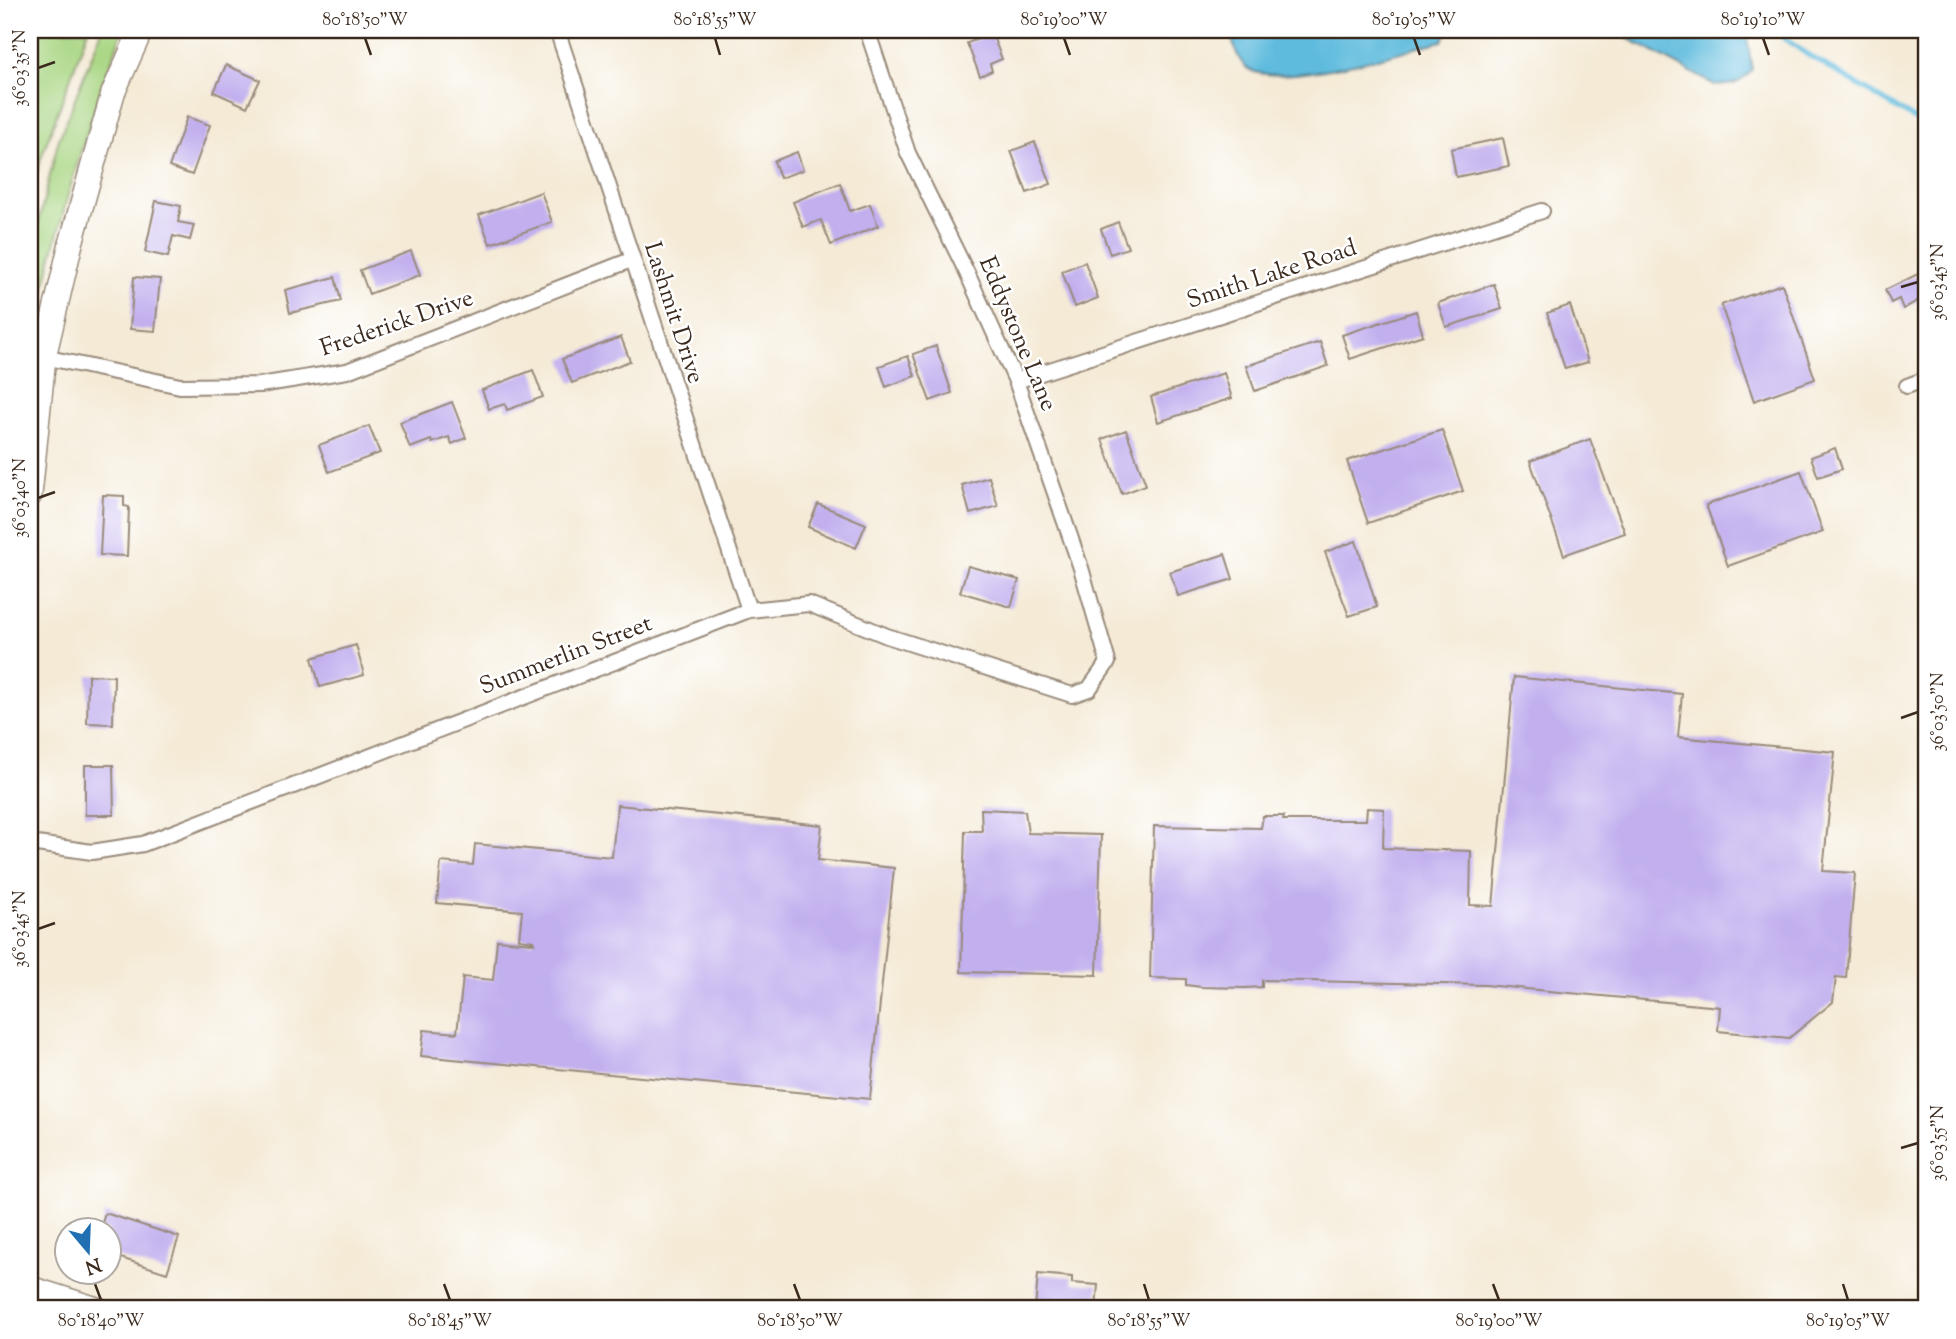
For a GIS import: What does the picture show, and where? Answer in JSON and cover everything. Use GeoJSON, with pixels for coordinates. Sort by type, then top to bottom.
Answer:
{"type":"FeatureCollection","features":[{"type":"Feature","properties":{"kind":"main road"},"geometry":{"type":"LineString","coordinates":[[30,495],[44,357],[113,93],[141,30]]}},
{"type":"Feature","properties":{"kind":"main road"},"geometry":{"type":"LineString","coordinates":[[30,1287],[100,1309]]}},
{"type":"Feature","properties":{"kind":"street","name":"Lashmit Drive"},"geometry":{"type":"LineString","coordinates":[[557,30],[749,610]]}},
{"type":"Feature","properties":{"kind":"street","name":"Eddystone Lane"},"geometry":{"type":"LineString","coordinates":[[867,30],[908,153],[1016,381],[1082,568],[1108,662]]}},
{"type":"Feature","properties":{"kind":"street","name":"Smith Lake Road"},"geometry":{"type":"LineString","coordinates":[[1016,381],[1542,211]]}},
{"type":"Feature","properties":{"kind":"street","name":"Frederick Drive"},"geometry":{"type":"LineString","coordinates":[[44,357],[180,386],[260,385],[322,375],[347,370],[631,260]]}},
{"type":"Feature","properties":{"kind":"street"},"geometry":{"type":"LineString","coordinates":[[1907,386],[1926,379]]}},
{"type":"Feature","properties":{"kind":"street","name":"Summerlin Street"},"geometry":{"type":"LineString","coordinates":[[30,844],[92,852],[143,844],[749,610],[808,604],[887,636],[1072,695],[1089,689],[1108,662]]}},
{"type":"Feature","properties":{"kind":"green space"},"geometry":{"type":"Polygon","coordinates":[[[30,30],[88,30],[42,155],[30,199],[30,30]]]}},
{"type":"Feature","properties":{"kind":"green space"},"geometry":{"type":"Polygon","coordinates":[[[102,30],[123,30],[94,110],[69,192],[30,357],[32,249],[58,142],[102,30]]]}},
{"type":"Feature","properties":{"kind":"water"},"geometry":{"type":"Polygon","coordinates":[[[1229,30],[1449,30],[1442,41],[1346,66],[1293,74],[1270,74],[1252,71],[1243,64],[1229,30]]]}},
{"type":"Feature","properties":{"kind":"water"},"geometry":{"type":"Polygon","coordinates":[[[1612,30],[1746,30],[1752,70],[1736,83],[1715,85],[1612,30]]]}},
{"type":"Feature","properties":{"kind":"building"},"geometry":{"type":"Polygon","coordinates":[[[992,34],[1002,59],[990,64],[992,71],[980,76],[967,43],[992,34]]]}},
{"type":"Feature","properties":{"kind":"building"},"geometry":{"type":"Polygon","coordinates":[[[226,65],[260,80],[247,107],[214,92],[226,65]]]}},
{"type":"Feature","properties":{"kind":"building"},"geometry":{"type":"Polygon","coordinates":[[[187,117],[210,125],[192,175],[169,167],[187,117]]]}},
{"type":"Feature","properties":{"kind":"building"},"geometry":{"type":"Polygon","coordinates":[[[1503,138],[1509,166],[1456,177],[1451,149],[1503,138]]]}},
{"type":"Feature","properties":{"kind":"building"},"geometry":{"type":"Polygon","coordinates":[[[1035,142],[1051,184],[1027,193],[1011,151],[1035,142]]]}},
{"type":"Feature","properties":{"kind":"building"},"geometry":{"type":"Polygon","coordinates":[[[797,152],[803,170],[780,178],[774,161],[797,152]]]}},
{"type":"Feature","properties":{"kind":"building"},"geometry":{"type":"Polygon","coordinates":[[[840,183],[850,211],[870,204],[878,226],[831,245],[821,220],[803,227],[793,202],[840,183]]]}},
{"type":"Feature","properties":{"kind":"building"},"geometry":{"type":"Polygon","coordinates":[[[541,192],[552,222],[490,244],[479,215],[541,192]]]}},
{"type":"Feature","properties":{"kind":"building"},"geometry":{"type":"Polygon","coordinates":[[[156,201],[181,206],[178,222],[194,225],[190,240],[173,236],[168,257],[145,252],[156,201]]]}},
{"type":"Feature","properties":{"kind":"building"},"geometry":{"type":"Polygon","coordinates":[[[1118,222],[1128,248],[1110,254],[1101,229],[1118,222]]]}},
{"type":"Feature","properties":{"kind":"building"},"geometry":{"type":"Polygon","coordinates":[[[411,251],[420,275],[369,294],[360,270],[411,251]]]}},
{"type":"Feature","properties":{"kind":"building"},"geometry":{"type":"Polygon","coordinates":[[[1085,262],[1098,298],[1075,307],[1062,271],[1085,262]]]}},
{"type":"Feature","properties":{"kind":"building"},"geometry":{"type":"Polygon","coordinates":[[[1926,270],[1926,314],[1919,300],[1903,309],[1899,299],[1891,303],[1885,290],[1926,270]]]}},
{"type":"Feature","properties":{"kind":"building"},"geometry":{"type":"Polygon","coordinates":[[[134,277],[160,279],[155,331],[130,329],[134,277]]]}},
{"type":"Feature","properties":{"kind":"building"},"geometry":{"type":"Polygon","coordinates":[[[335,277],[341,301],[290,313],[285,290],[335,277]]]}},
{"type":"Feature","properties":{"kind":"building"},"geometry":{"type":"Polygon","coordinates":[[[1494,284],[1502,309],[1446,327],[1438,303],[1494,284]]]}},
{"type":"Feature","properties":{"kind":"building"},"geometry":{"type":"Polygon","coordinates":[[[1782,284],[1815,379],[1754,401],[1721,305],[1782,284]]]}},
{"type":"Feature","properties":{"kind":"building"},"geometry":{"type":"Polygon","coordinates":[[[1570,305],[1588,362],[1565,369],[1547,313],[1570,305]]]}},
{"type":"Feature","properties":{"kind":"building"},"geometry":{"type":"Polygon","coordinates":[[[1416,311],[1423,335],[1350,359],[1342,335],[1416,311]]]}},
{"type":"Feature","properties":{"kind":"building"},"geometry":{"type":"Polygon","coordinates":[[[621,337],[630,361],[572,383],[562,359],[621,337]]]}},
{"type":"Feature","properties":{"kind":"building"},"geometry":{"type":"Polygon","coordinates":[[[1320,342],[1328,366],[1255,391],[1246,366],[1320,342]]]}},
{"type":"Feature","properties":{"kind":"building"},"geometry":{"type":"Polygon","coordinates":[[[936,346],[952,393],[930,401],[913,354],[936,346]]]}},
{"type":"Feature","properties":{"kind":"building"},"geometry":{"type":"Polygon","coordinates":[[[908,356],[915,376],[886,387],[879,366],[908,356]]]}},
{"type":"Feature","properties":{"kind":"building"},"geometry":{"type":"Polygon","coordinates":[[[533,370],[543,397],[507,410],[505,404],[489,409],[482,390],[533,370]]]}},
{"type":"Feature","properties":{"kind":"building"},"geometry":{"type":"Polygon","coordinates":[[[1224,373],[1232,398],[1158,422],[1151,397],[1224,373]]]}},
{"type":"Feature","properties":{"kind":"building"},"geometry":{"type":"Polygon","coordinates":[[[452,402],[466,438],[452,444],[449,437],[432,443],[431,440],[410,448],[400,422],[452,402]]]}},
{"type":"Feature","properties":{"kind":"building"},"geometry":{"type":"Polygon","coordinates":[[[369,426],[380,453],[329,472],[319,445],[369,426]]]}},
{"type":"Feature","properties":{"kind":"building"},"geometry":{"type":"Polygon","coordinates":[[[1126,430],[1146,485],[1122,494],[1102,439],[1126,430]]]}},
{"type":"Feature","properties":{"kind":"building"},"geometry":{"type":"Polygon","coordinates":[[[1442,430],[1463,491],[1368,523],[1347,461],[1442,430]]]}},
{"type":"Feature","properties":{"kind":"building"},"geometry":{"type":"Polygon","coordinates":[[[1590,439],[1625,533],[1564,555],[1530,461],[1590,439]]]}},
{"type":"Feature","properties":{"kind":"building"},"geometry":{"type":"Polygon","coordinates":[[[1835,448],[1842,469],[1818,477],[1811,457],[1835,448]]]}},
{"type":"Feature","properties":{"kind":"building"},"geometry":{"type":"Polygon","coordinates":[[[1801,471],[1823,532],[1728,566],[1706,505],[1801,471]]]}},
{"type":"Feature","properties":{"kind":"building"},"geometry":{"type":"Polygon","coordinates":[[[989,477],[998,506],[970,514],[962,485],[989,477]]]}},
{"type":"Feature","properties":{"kind":"building"},"geometry":{"type":"Polygon","coordinates":[[[103,495],[124,496],[124,506],[129,507],[127,556],[100,555],[103,495]]]}},
{"type":"Feature","properties":{"kind":"building"},"geometry":{"type":"Polygon","coordinates":[[[818,504],[866,524],[856,548],[808,527],[818,504]]]}},
{"type":"Feature","properties":{"kind":"building"},"geometry":{"type":"Polygon","coordinates":[[[1356,541],[1377,607],[1349,616],[1325,552],[1356,541]]]}},
{"type":"Feature","properties":{"kind":"building"},"geometry":{"type":"Polygon","coordinates":[[[1225,554],[1233,579],[1178,596],[1170,572],[1225,554]]]}},
{"type":"Feature","properties":{"kind":"building"},"geometry":{"type":"Polygon","coordinates":[[[968,566],[1019,580],[1011,607],[960,592],[968,566]]]}},
{"type":"Feature","properties":{"kind":"building"},"geometry":{"type":"Polygon","coordinates":[[[356,645],[364,675],[320,687],[312,658],[356,645]]]}},
{"type":"Feature","properties":{"kind":"building"},"geometry":{"type":"Polygon","coordinates":[[[88,675],[114,676],[113,724],[87,723],[88,675]]]}},
{"type":"Feature","properties":{"kind":"building"},"geometry":{"type":"Polygon","coordinates":[[[1514,677],[1682,694],[1678,737],[1835,752],[1823,871],[1855,873],[1846,978],[1836,977],[1833,1002],[1789,1038],[1718,1031],[1720,1007],[1485,985],[1262,980],[1262,987],[1245,988],[1202,987],[1186,985],[1186,979],[1150,978],[1154,826],[1261,828],[1263,816],[1284,816],[1283,820],[1366,820],[1367,808],[1384,809],[1383,848],[1471,851],[1470,905],[1493,906],[1514,677]]]}},
{"type":"Feature","properties":{"kind":"building"},"geometry":{"type":"Polygon","coordinates":[[[85,765],[113,765],[114,815],[85,815],[85,765]]]}},
{"type":"Feature","properties":{"kind":"building"},"geometry":{"type":"Polygon","coordinates":[[[617,805],[822,825],[818,860],[894,868],[870,1099],[421,1056],[424,1030],[457,1033],[463,977],[493,980],[497,940],[534,943],[519,939],[522,911],[437,903],[441,862],[473,865],[475,844],[612,857],[617,805]]]}},
{"type":"Feature","properties":{"kind":"building"},"geometry":{"type":"Polygon","coordinates":[[[981,809],[1025,811],[1028,833],[1101,835],[1097,975],[961,972],[965,831],[982,831],[981,809]]]}},
{"type":"Feature","properties":{"kind":"building"},"geometry":{"type":"Polygon","coordinates":[[[122,1219],[179,1237],[167,1273],[122,1259],[122,1219]]]}},
{"type":"Feature","properties":{"kind":"building"},"geometry":{"type":"Polygon","coordinates":[[[1038,1274],[1072,1277],[1072,1283],[1098,1285],[1096,1309],[1035,1309],[1038,1274]]]}},
{"type":"Feature","properties":{"kind":"waterway"},"geometry":{"type":"LineString","coordinates":[[1773,30],[1805,53],[1926,126]]}}]}
